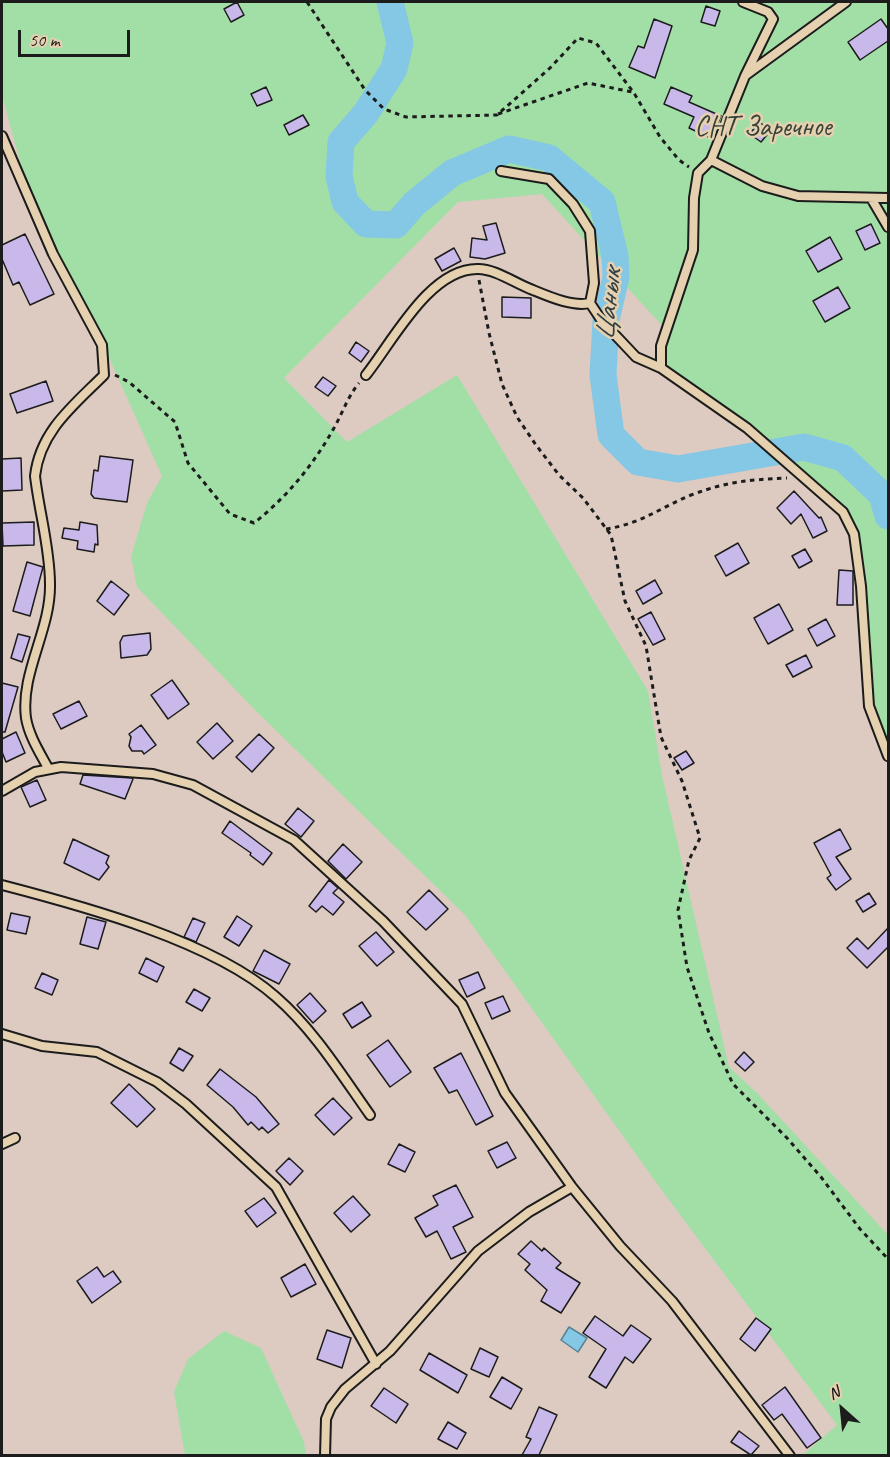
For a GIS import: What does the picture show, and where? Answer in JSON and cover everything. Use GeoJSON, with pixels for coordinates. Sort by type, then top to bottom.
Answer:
{"type":"FeatureCollection","features":[{"type":"Feature","properties":{"kind":"lane"},"geometry":{"type":"LineString","coordinates":[[661,368],[661,346],[693,250],[694,198],[698,173],[711,160],[745,76],[773,19],[768,12],[744,2]]}},
{"type":"Feature","properties":{"kind":"lane"},"geometry":{"type":"LineString","coordinates":[[745,76],[846,2]]}},
{"type":"Feature","properties":{"kind":"lane"},"geometry":{"type":"LineString","coordinates":[[2,136],[53,254],[102,345],[104,375],[46,437],[37,460],[35,476],[50,585],[48,610],[30,678],[26,706],[31,734],[48,768]]}},
{"type":"Feature","properties":{"kind":"lane"},"geometry":{"type":"LineString","coordinates":[[711,160],[762,186],[798,196],[888,198]]}},
{"type":"Feature","properties":{"kind":"lane"},"geometry":{"type":"LineString","coordinates":[[501,171],[549,179],[573,204],[590,231],[594,283],[590,303],[602,321],[636,357],[661,368],[747,428],[800,477],[826,494],[843,512],[854,534],[861,586],[868,706],[888,756]]}},
{"type":"Feature","properties":{"kind":"lane"},"geometry":{"type":"LineString","coordinates":[[871,198],[888,227]]}},
{"type":"Feature","properties":{"kind":"lane"},"geometry":{"type":"LineString","coordinates":[[366,375],[422,298],[453,273],[478,269],[548,295],[581,305],[590,303]]}},
{"type":"Feature","properties":{"kind":"lane"},"geometry":{"type":"LineString","coordinates":[[2,791],[23,777],[48,768],[119,769],[174,778],[193,785],[294,840],[383,921],[462,1004],[504,1093],[572,1187],[620,1246],[672,1301],[790,1455]]}},
{"type":"Feature","properties":{"kind":"lane"},"geometry":{"type":"LineString","coordinates":[[2,885],[67,902],[193,947],[256,981],[275,995],[309,1030],[370,1115]]}},
{"type":"Feature","properties":{"kind":"lane"},"geometry":{"type":"LineString","coordinates":[[2,1034],[42,1046],[97,1052],[157,1082],[186,1104],[276,1187],[376,1364]]}},
{"type":"Feature","properties":{"kind":"lane"},"geometry":{"type":"LineString","coordinates":[[2,1144],[15,1138]]}},
{"type":"Feature","properties":{"kind":"lane"},"geometry":{"type":"LineString","coordinates":[[325,1455],[324,1432],[331,1407],[353,1380],[376,1364],[478,1251],[529,1212],[572,1187]]}},
{"type":"Feature","properties":{"kind":"path"},"geometry":{"type":"LineString","coordinates":[[307,2],[364,90],[384,109],[406,117],[497,115],[588,82],[634,93]]}},
{"type":"Feature","properties":{"kind":"path"},"geometry":{"type":"LineString","coordinates":[[497,115],[550,68],[578,39],[596,43],[634,93],[673,152],[698,173]]}},
{"type":"Feature","properties":{"kind":"path"},"geometry":{"type":"LineString","coordinates":[[478,269],[489,333],[502,384],[517,417],[536,446],[559,475],[583,498],[611,535],[625,601],[646,646],[661,737],[682,781],[700,838],[689,860],[678,910],[687,966],[709,1033],[734,1084],[814,1169],[860,1229],[888,1259]]}},
{"type":"Feature","properties":{"kind":"path"},"geometry":{"type":"LineString","coordinates":[[104,375],[119,375],[175,422],[188,463],[230,514],[254,523],[279,504],[308,468],[335,427],[347,397],[366,375]]}},
{"type":"Feature","properties":{"kind":"path"},"geometry":{"type":"LineString","coordinates":[[606,529],[628,526],[692,495],[743,479],[800,477]]}},
{"type":"Feature","properties":{"kind":"green space","name":"СНТ Заречное"},"geometry":{"type":"Polygon","coordinates":[[[2,2],[888,2],[888,756],[869,706],[854,534],[843,512],[778,455],[661,368],[666,330],[542,194],[458,202],[284,378],[347,442],[457,375],[648,691],[662,775],[729,1067],[757,1093],[888,1235],[888,1455],[803,1455],[837,1425],[663,1192],[465,915],[253,708],[137,587],[131,557],[147,503],[162,476],[89,313],[29,195],[2,95],[2,2]]]}},
{"type":"Feature","properties":{"kind":"green space"},"geometry":{"type":"Polygon","coordinates":[[[224,1331],[261,1348],[304,1442],[306,1455],[185,1455],[174,1392],[188,1359],[224,1331]]]}},
{"type":"Feature","properties":{"kind":"water"},"geometry":{"type":"Polygon","coordinates":[[[569,1327],[587,1338],[578,1352],[561,1340],[569,1327]]]}},
{"type":"Feature","properties":{"kind":"building"},"geometry":{"type":"Polygon","coordinates":[[[237,2],[244,15],[231,22],[224,9],[237,2]]]}},
{"type":"Feature","properties":{"kind":"building"},"geometry":{"type":"Polygon","coordinates":[[[706,6],[720,11],[715,26],[701,22],[706,6]]]}},
{"type":"Feature","properties":{"kind":"building"},"geometry":{"type":"Polygon","coordinates":[[[654,19],[672,26],[655,78],[629,67],[638,46],[644,48],[654,19]]]}},
{"type":"Feature","properties":{"kind":"building"},"geometry":{"type":"Polygon","coordinates":[[[881,19],[888,29],[888,41],[860,60],[848,42],[881,19]]]}},
{"type":"Feature","properties":{"kind":"building"},"geometry":{"type":"Polygon","coordinates":[[[266,87],[272,100],[257,106],[251,94],[266,87]]]}},
{"type":"Feature","properties":{"kind":"building"},"geometry":{"type":"Polygon","coordinates":[[[671,87],[692,96],[689,102],[721,116],[711,138],[689,128],[694,117],[664,104],[671,87]]]}},
{"type":"Feature","properties":{"kind":"building"},"geometry":{"type":"Polygon","coordinates":[[[303,115],[309,125],[289,135],[284,125],[303,115]]]}},
{"type":"Feature","properties":{"kind":"building"},"geometry":{"type":"Polygon","coordinates":[[[759,122],[771,130],[761,142],[750,134],[759,122]]]}},
{"type":"Feature","properties":{"kind":"building"},"geometry":{"type":"Polygon","coordinates":[[[496,223],[505,253],[485,259],[470,257],[472,238],[487,240],[483,226],[496,223]]]}},
{"type":"Feature","properties":{"kind":"building"},"geometry":{"type":"Polygon","coordinates":[[[871,224],[880,243],[865,250],[856,231],[871,224]]]}},
{"type":"Feature","properties":{"kind":"building"},"geometry":{"type":"Polygon","coordinates":[[[25,234],[54,294],[30,305],[19,282],[13,285],[2,259],[2,245],[25,234]]]}},
{"type":"Feature","properties":{"kind":"building"},"geometry":{"type":"Polygon","coordinates":[[[830,237],[842,259],[818,272],[806,251],[830,237]]]}},
{"type":"Feature","properties":{"kind":"building"},"geometry":{"type":"Polygon","coordinates":[[[454,248],[461,261],[442,271],[435,259],[454,248]]]}},
{"type":"Feature","properties":{"kind":"building"},"geometry":{"type":"Polygon","coordinates":[[[838,287],[850,308],[825,322],[813,301],[838,287]]]}},
{"type":"Feature","properties":{"kind":"building"},"geometry":{"type":"Polygon","coordinates":[[[502,297],[531,298],[531,318],[502,317],[502,297]]]}},
{"type":"Feature","properties":{"kind":"building"},"geometry":{"type":"Polygon","coordinates":[[[356,342],[369,351],[361,362],[349,353],[356,342]]]}},
{"type":"Feature","properties":{"kind":"building"},"geometry":{"type":"Polygon","coordinates":[[[323,377],[336,386],[328,396],[315,387],[323,377]]]}},
{"type":"Feature","properties":{"kind":"building"},"geometry":{"type":"Polygon","coordinates":[[[46,381],[53,401],[17,413],[10,394],[46,381]]]}},
{"type":"Feature","properties":{"kind":"building"},"geometry":{"type":"Polygon","coordinates":[[[100,456],[133,460],[127,502],[94,498],[91,494],[94,470],[98,471],[100,456]]]}},
{"type":"Feature","properties":{"kind":"building"},"geometry":{"type":"Polygon","coordinates":[[[21,458],[22,490],[2,491],[2,459],[21,458]]]}},
{"type":"Feature","properties":{"kind":"building"},"geometry":{"type":"Polygon","coordinates":[[[794,491],[819,518],[821,517],[827,531],[813,538],[801,514],[791,524],[777,508],[794,491]]]}},
{"type":"Feature","properties":{"kind":"building"},"geometry":{"type":"Polygon","coordinates":[[[34,522],[34,545],[3,546],[2,523],[34,522]]]}},
{"type":"Feature","properties":{"kind":"building"},"geometry":{"type":"Polygon","coordinates":[[[80,522],[97,525],[98,545],[95,544],[94,552],[77,549],[78,541],[62,538],[64,528],[79,530],[80,522]]]}},
{"type":"Feature","properties":{"kind":"building"},"geometry":{"type":"Polygon","coordinates":[[[738,543],[749,563],[726,576],[715,556],[738,543]]]}},
{"type":"Feature","properties":{"kind":"building"},"geometry":{"type":"Polygon","coordinates":[[[805,549],[812,561],[799,568],[792,556],[805,549]]]}},
{"type":"Feature","properties":{"kind":"building"},"geometry":{"type":"Polygon","coordinates":[[[27,562],[43,567],[30,616],[13,611],[27,562]]]}},
{"type":"Feature","properties":{"kind":"building"},"geometry":{"type":"Polygon","coordinates":[[[839,570],[853,571],[853,605],[837,605],[839,570]]]}},
{"type":"Feature","properties":{"kind":"building"},"geometry":{"type":"Polygon","coordinates":[[[655,580],[662,593],[643,604],[636,591],[655,580]]]}},
{"type":"Feature","properties":{"kind":"building"},"geometry":{"type":"Polygon","coordinates":[[[111,581],[129,595],[114,615],[97,601],[111,581]]]}},
{"type":"Feature","properties":{"kind":"building"},"geometry":{"type":"Polygon","coordinates":[[[779,604],[793,630],[768,644],[754,618],[779,604]]]}},
{"type":"Feature","properties":{"kind":"building"},"geometry":{"type":"Polygon","coordinates":[[[651,612],[665,639],[653,645],[638,619],[651,612]]]}},
{"type":"Feature","properties":{"kind":"building"},"geometry":{"type":"Polygon","coordinates":[[[826,619],[835,636],[817,646],[808,629],[826,619]]]}},
{"type":"Feature","properties":{"kind":"building"},"geometry":{"type":"Polygon","coordinates":[[[150,633],[151,649],[147,655],[121,658],[120,642],[123,636],[150,633]]]}},
{"type":"Feature","properties":{"kind":"building"},"geometry":{"type":"Polygon","coordinates":[[[18,634],[30,637],[22,662],[11,658],[18,634]]]}},
{"type":"Feature","properties":{"kind":"building"},"geometry":{"type":"Polygon","coordinates":[[[806,655],[812,667],[793,677],[786,665],[806,655]]]}},
{"type":"Feature","properties":{"kind":"building"},"geometry":{"type":"Polygon","coordinates":[[[172,680],[189,704],[168,719],[151,695],[172,680]]]}},
{"type":"Feature","properties":{"kind":"building"},"geometry":{"type":"Polygon","coordinates":[[[2,683],[18,687],[5,732],[2,732],[2,683]]]}},
{"type":"Feature","properties":{"kind":"building"},"geometry":{"type":"Polygon","coordinates":[[[79,701],[87,716],[61,729],[53,714],[79,701]]]}},
{"type":"Feature","properties":{"kind":"building"},"geometry":{"type":"Polygon","coordinates":[[[217,723],[233,741],[213,759],[197,742],[217,723]]]}},
{"type":"Feature","properties":{"kind":"building"},"geometry":{"type":"Polygon","coordinates":[[[141,725],[156,745],[144,754],[142,751],[132,751],[129,746],[131,737],[129,734],[141,725]]]}},
{"type":"Feature","properties":{"kind":"building"},"geometry":{"type":"Polygon","coordinates":[[[16,732],[25,753],[6,762],[2,752],[2,739],[16,732]]]}},
{"type":"Feature","properties":{"kind":"building"},"geometry":{"type":"Polygon","coordinates":[[[259,734],[274,748],[252,772],[236,757],[259,734]]]}},
{"type":"Feature","properties":{"kind":"building"},"geometry":{"type":"Polygon","coordinates":[[[686,751],[694,763],[682,770],[674,758],[686,751]]]}},
{"type":"Feature","properties":{"kind":"building"},"geometry":{"type":"Polygon","coordinates":[[[83,775],[133,779],[125,799],[80,784],[83,775]]]}},
{"type":"Feature","properties":{"kind":"building"},"geometry":{"type":"Polygon","coordinates":[[[37,780],[46,800],[30,807],[21,787],[37,780]]]}},
{"type":"Feature","properties":{"kind":"building"},"geometry":{"type":"Polygon","coordinates":[[[298,808],[314,821],[301,837],[285,824],[298,808]]]}},
{"type":"Feature","properties":{"kind":"building"},"geometry":{"type":"Polygon","coordinates":[[[230,821],[272,853],[263,865],[250,855],[251,853],[222,833],[230,821]]]}},
{"type":"Feature","properties":{"kind":"building"},"geometry":{"type":"Polygon","coordinates":[[[840,829],[851,849],[836,857],[851,879],[836,890],[827,878],[831,875],[814,843],[840,829]]]}},
{"type":"Feature","properties":{"kind":"building"},"geometry":{"type":"Polygon","coordinates":[[[73,839],[109,856],[106,863],[109,867],[99,880],[64,863],[73,839]]]}},
{"type":"Feature","properties":{"kind":"building"},"geometry":{"type":"Polygon","coordinates":[[[343,844],[362,862],[346,879],[328,861],[343,844]]]}},
{"type":"Feature","properties":{"kind":"building"},"geometry":{"type":"Polygon","coordinates":[[[329,880],[338,888],[333,893],[344,902],[333,915],[322,906],[316,912],[309,906],[329,880]]]}},
{"type":"Feature","properties":{"kind":"building"},"geometry":{"type":"Polygon","coordinates":[[[429,890],[448,909],[426,930],[407,912],[429,890]]]}},
{"type":"Feature","properties":{"kind":"building"},"geometry":{"type":"Polygon","coordinates":[[[869,893],[876,904],[863,912],[856,901],[869,893]]]}},
{"type":"Feature","properties":{"kind":"building"},"geometry":{"type":"Polygon","coordinates":[[[11,913],[30,917],[26,934],[7,930],[11,913]]]}},
{"type":"Feature","properties":{"kind":"building"},"geometry":{"type":"Polygon","coordinates":[[[237,916],[252,926],[239,946],[224,937],[237,916]]]}},
{"type":"Feature","properties":{"kind":"building"},"geometry":{"type":"Polygon","coordinates":[[[87,917],[106,922],[98,949],[80,944],[87,917]]]}},
{"type":"Feature","properties":{"kind":"building"},"geometry":{"type":"Polygon","coordinates":[[[193,918],[205,923],[196,942],[184,937],[193,918]]]}},
{"type":"Feature","properties":{"kind":"building"},"geometry":{"type":"Polygon","coordinates":[[[888,928],[888,947],[867,968],[847,948],[857,938],[868,949],[888,928]]]}},
{"type":"Feature","properties":{"kind":"building"},"geometry":{"type":"Polygon","coordinates":[[[376,932],[394,952],[377,966],[359,946],[376,932]]]}},
{"type":"Feature","properties":{"kind":"building"},"geometry":{"type":"Polygon","coordinates":[[[264,950],[290,964],[279,984],[253,971],[264,950]]]}},
{"type":"Feature","properties":{"kind":"building"},"geometry":{"type":"Polygon","coordinates":[[[146,958],[164,967],[157,982],[139,973],[146,958]]]}},
{"type":"Feature","properties":{"kind":"building"},"geometry":{"type":"Polygon","coordinates":[[[478,972],[485,988],[467,997],[459,980],[478,972]]]}},
{"type":"Feature","properties":{"kind":"building"},"geometry":{"type":"Polygon","coordinates":[[[42,973],[58,980],[52,995],[35,988],[42,973]]]}},
{"type":"Feature","properties":{"kind":"building"},"geometry":{"type":"Polygon","coordinates":[[[194,989],[210,998],[202,1011],[186,1002],[194,989]]]}},
{"type":"Feature","properties":{"kind":"building"},"geometry":{"type":"Polygon","coordinates":[[[310,993],[326,1011],[313,1023],[297,1005],[310,993]]]}},
{"type":"Feature","properties":{"kind":"building"},"geometry":{"type":"Polygon","coordinates":[[[503,996],[510,1011],[492,1019],[485,1003],[503,996]]]}},
{"type":"Feature","properties":{"kind":"building"},"geometry":{"type":"Polygon","coordinates":[[[362,1002],[371,1016],[352,1028],[343,1014],[362,1002]]]}},
{"type":"Feature","properties":{"kind":"building"},"geometry":{"type":"Polygon","coordinates":[[[388,1040],[411,1072],[390,1087],[367,1055],[388,1040]]]}},
{"type":"Feature","properties":{"kind":"building"},"geometry":{"type":"Polygon","coordinates":[[[179,1048],[193,1056],[183,1071],[170,1063],[179,1048]]]}},
{"type":"Feature","properties":{"kind":"building"},"geometry":{"type":"Polygon","coordinates":[[[744,1052],[754,1062],[745,1071],[735,1062],[744,1052]]]}},
{"type":"Feature","properties":{"kind":"building"},"geometry":{"type":"Polygon","coordinates":[[[461,1053],[493,1116],[476,1125],[457,1090],[449,1093],[434,1068],[461,1053]]]}},
{"type":"Feature","properties":{"kind":"building"},"geometry":{"type":"Polygon","coordinates":[[[220,1069],[256,1097],[279,1124],[268,1133],[262,1127],[259,1130],[251,1122],[248,1125],[233,1107],[207,1085],[220,1069]]]}},
{"type":"Feature","properties":{"kind":"building"},"geometry":{"type":"Polygon","coordinates":[[[129,1084],[155,1109],[137,1127],[111,1103],[129,1084]]]}},
{"type":"Feature","properties":{"kind":"building"},"geometry":{"type":"Polygon","coordinates":[[[333,1098],[352,1118],[334,1135],[315,1115],[333,1098]]]}},
{"type":"Feature","properties":{"kind":"building"},"geometry":{"type":"Polygon","coordinates":[[[507,1142],[516,1158],[497,1168],[488,1151],[507,1142]]]}},
{"type":"Feature","properties":{"kind":"building"},"geometry":{"type":"Polygon","coordinates":[[[399,1144],[415,1152],[405,1172],[388,1164],[399,1144]]]}},
{"type":"Feature","properties":{"kind":"building"},"geometry":{"type":"Polygon","coordinates":[[[289,1158],[303,1171],[290,1185],[276,1171],[289,1158]]]}},
{"type":"Feature","properties":{"kind":"building"},"geometry":{"type":"Polygon","coordinates":[[[456,1185],[473,1217],[453,1227],[466,1252],[451,1259],[437,1231],[426,1237],[415,1218],[438,1205],[433,1196],[456,1185]]]}},
{"type":"Feature","properties":{"kind":"building"},"geometry":{"type":"Polygon","coordinates":[[[353,1196],[370,1215],[351,1232],[334,1213],[353,1196]]]}},
{"type":"Feature","properties":{"kind":"building"},"geometry":{"type":"Polygon","coordinates":[[[264,1198],[276,1213],[257,1227],[245,1211],[264,1198]]]}},
{"type":"Feature","properties":{"kind":"building"},"geometry":{"type":"Polygon","coordinates":[[[531,1241],[542,1251],[544,1248],[561,1263],[556,1268],[580,1283],[561,1313],[541,1301],[547,1290],[525,1270],[530,1264],[518,1254],[531,1241]]]}},
{"type":"Feature","properties":{"kind":"building"},"geometry":{"type":"Polygon","coordinates":[[[305,1264],[316,1284],[291,1297],[281,1278],[305,1264]]]}},
{"type":"Feature","properties":{"kind":"building"},"geometry":{"type":"Polygon","coordinates":[[[97,1267],[104,1277],[113,1271],[121,1282],[92,1303],[77,1281],[97,1267]]]}},
{"type":"Feature","properties":{"kind":"building"},"geometry":{"type":"Polygon","coordinates":[[[595,1316],[623,1336],[631,1325],[651,1339],[633,1363],[625,1357],[606,1388],[589,1377],[606,1349],[583,1333],[595,1316]]]}},
{"type":"Feature","properties":{"kind":"building"},"geometry":{"type":"Polygon","coordinates":[[[756,1318],[771,1329],[755,1351],[740,1339],[756,1318]]]}},
{"type":"Feature","properties":{"kind":"building"},"geometry":{"type":"Polygon","coordinates":[[[327,1330],[351,1338],[342,1368],[317,1359],[327,1330]]]}},
{"type":"Feature","properties":{"kind":"building"},"geometry":{"type":"Polygon","coordinates":[[[480,1348],[498,1357],[489,1377],[471,1369],[480,1348]]]}},
{"type":"Feature","properties":{"kind":"building"},"geometry":{"type":"Polygon","coordinates":[[[429,1353],[467,1375],[458,1393],[420,1370],[429,1353]]]}},
{"type":"Feature","properties":{"kind":"building"},"geometry":{"type":"Polygon","coordinates":[[[502,1377],[522,1389],[511,1409],[490,1397],[502,1377]]]}},
{"type":"Feature","properties":{"kind":"building"},"geometry":{"type":"Polygon","coordinates":[[[785,1387],[821,1438],[807,1448],[782,1414],[774,1420],[762,1405],[785,1387]]]}},
{"type":"Feature","properties":{"kind":"building"},"geometry":{"type":"Polygon","coordinates":[[[384,1388],[408,1404],[396,1423],[371,1406],[384,1388]]]}},
{"type":"Feature","properties":{"kind":"building"},"geometry":{"type":"Polygon","coordinates":[[[539,1407],[557,1415],[539,1455],[522,1455],[531,1439],[526,1437],[539,1407]]]}},
{"type":"Feature","properties":{"kind":"building"},"geometry":{"type":"Polygon","coordinates":[[[448,1422],[466,1433],[457,1449],[438,1439],[448,1422]]]}},
{"type":"Feature","properties":{"kind":"building"},"geometry":{"type":"Polygon","coordinates":[[[739,1431],[759,1446],[751,1455],[731,1442],[739,1431]]]}},
{"type":"Feature","properties":{"kind":"waterway","name":"Цанык"},"geometry":{"type":"LineString","coordinates":[[390,2],[400,43],[394,69],[366,113],[341,142],[339,176],[345,202],[366,224],[396,225],[414,204],[452,173],[509,149],[549,158],[602,202],[615,256],[616,277],[606,320],[603,375],[611,435],[638,462],[678,469],[804,447],[843,458],[882,495],[888,516]]}}]}
